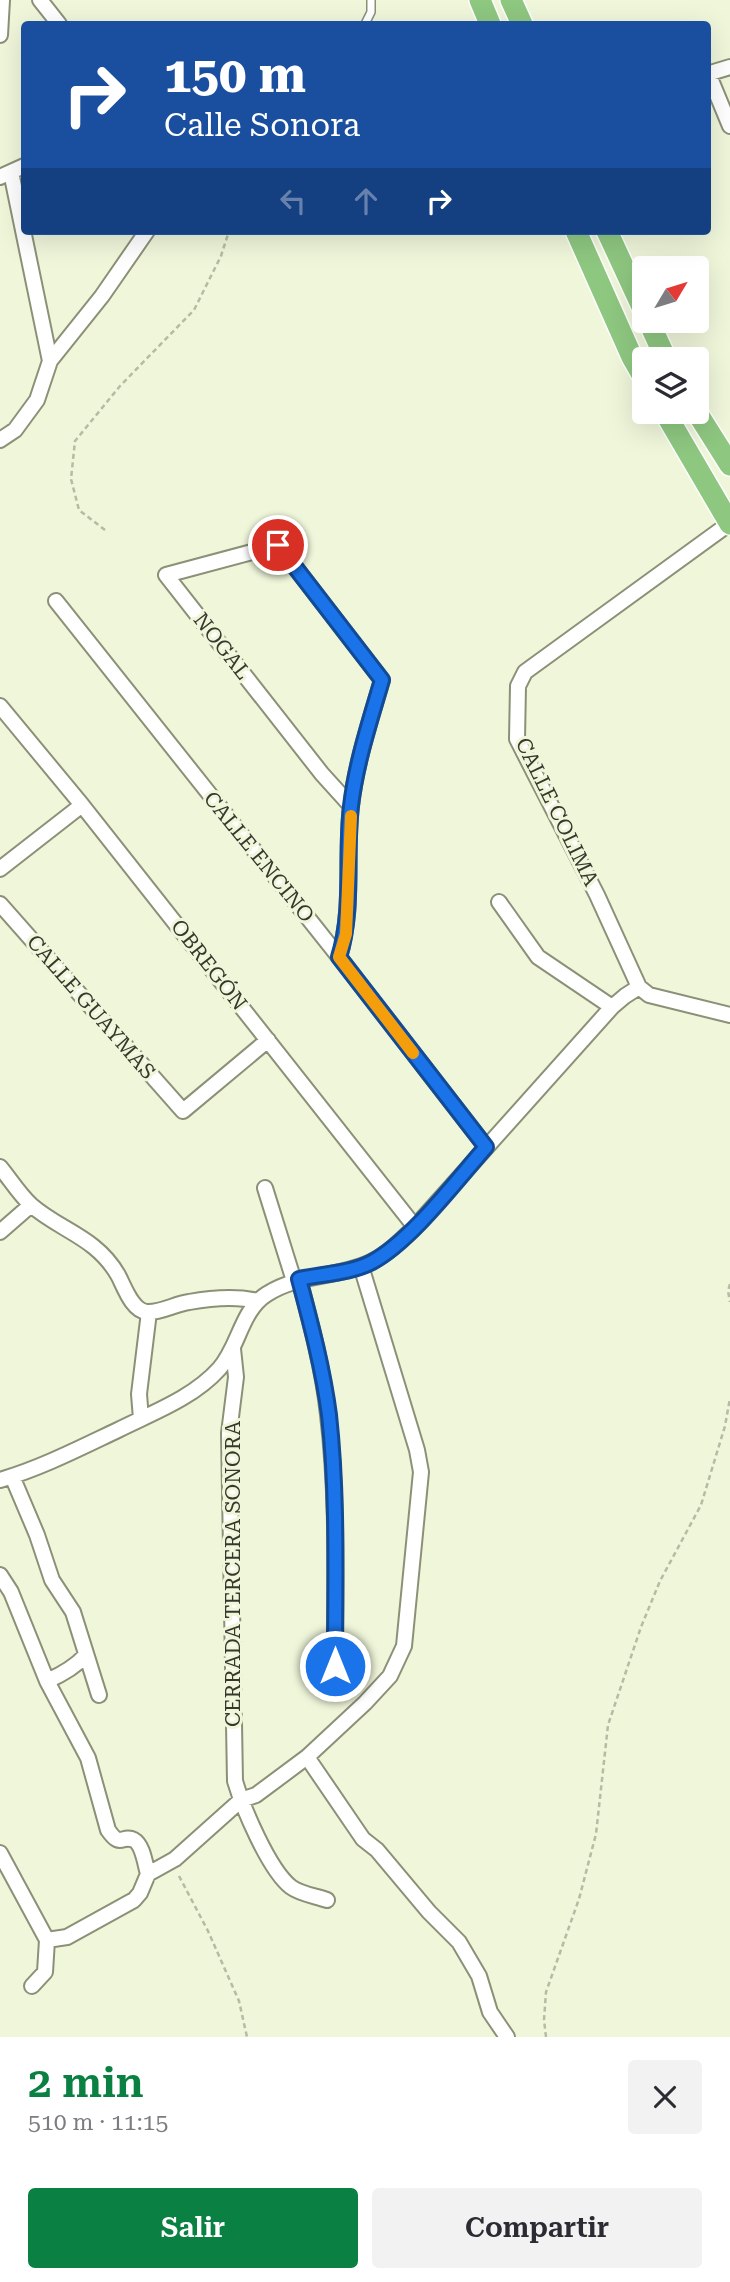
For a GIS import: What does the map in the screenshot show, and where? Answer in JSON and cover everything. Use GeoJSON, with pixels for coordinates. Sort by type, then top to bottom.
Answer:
{"type":"FeatureCollection","features":[{"type":"Feature","properties":{"kind":"main road"},"geometry":{"type":"LineString","coordinates":[[480,0],[490,21]]}},
{"type":"Feature","properties":{"kind":"main road"},"geometry":{"type":"LineString","coordinates":[[512,0],[521,21]]}},
{"type":"Feature","properties":{"kind":"main road"},"geometry":{"type":"LineString","coordinates":[[578,235],[632,357]]}},
{"type":"Feature","properties":{"kind":"main road"},"geometry":{"type":"LineString","coordinates":[[609,235],[632,285]]}},
{"type":"Feature","properties":{"kind":"main road"},"geometry":{"type":"LineString","coordinates":[[672,424],[730,524]]}},
{"type":"Feature","properties":{"kind":"main road"},"geometry":{"type":"LineString","coordinates":[[704,424],[730,465]]}},
{"type":"Feature","properties":{"kind":"street"},"geometry":{"type":"LineString","coordinates":[[0,35],[2,0]]}},
{"type":"Feature","properties":{"kind":"street"},"geometry":{"type":"LineString","coordinates":[[40,0],[57,21]]}},
{"type":"Feature","properties":{"kind":"street"},"geometry":{"type":"LineString","coordinates":[[711,72],[730,66]]}},
{"type":"Feature","properties":{"kind":"street"},"geometry":{"type":"LineString","coordinates":[[711,80],[730,126]]}},
{"type":"Feature","properties":{"kind":"street"},"geometry":{"type":"LineString","coordinates":[[12,172],[21,217]]}},
{"type":"Feature","properties":{"kind":"street"},"geometry":{"type":"LineString","coordinates":[[25,235],[50,361]]}},
{"type":"Feature","properties":{"kind":"street"},"geometry":{"type":"LineString","coordinates":[[0,440],[15,430],[37,400],[50,361],[102,296],[144,235]]}},
{"type":"Feature","properties":{"kind":"street","name":"CALLE COLIMA"},"geometry":{"type":"LineString","coordinates":[[639,987],[597,895],[517,739],[519,686],[525,672],[730,524]]}},
{"type":"Feature","properties":{"kind":"street","name":"NOGAL"},"geometry":{"type":"LineString","coordinates":[[278,545],[382,680],[362,749],[351,806],[322,774],[166,575],[278,545]]}},
{"type":"Feature","properties":{"kind":"street","name":"CALLE ENCINO"},"geometry":{"type":"LineString","coordinates":[[56,601],[486,1147]]}},
{"type":"Feature","properties":{"kind":"street","name":"OBREGÓN"},"geometry":{"type":"LineString","coordinates":[[0,706],[82,805],[415,1227]]}},
{"type":"Feature","properties":{"kind":"street"},"geometry":{"type":"LineString","coordinates":[[0,869],[82,805]]}},
{"type":"Feature","properties":{"kind":"street"},"geometry":{"type":"LineString","coordinates":[[339,957],[346,934],[351,806]]}},
{"type":"Feature","properties":{"kind":"street"},"geometry":{"type":"LineString","coordinates":[[499,902],[538,957],[612,1007]]}},
{"type":"Feature","properties":{"kind":"street","name":"CALLE GUAYMAS"},"geometry":{"type":"LineString","coordinates":[[0,904],[183,1111],[268,1040]]}},
{"type":"Feature","properties":{"kind":"street"},"geometry":{"type":"LineString","coordinates":[[99,1695],[73,1612],[51,1580],[37,1535],[6,1478],[141,1419],[181,1399],[209,1380],[233,1349],[253,1306],[266,1294],[297,1280],[361,1266],[386,1253],[415,1227],[612,1007],[639,987],[649,995],[730,1014]]}},
{"type":"Feature","properties":{"kind":"street"},"geometry":{"type":"LineString","coordinates":[[0,1167],[31,1205],[83,1238],[101,1253],[116,1271],[134,1304],[146,1312],[189,1302],[243,1297],[258,1301]]}},
{"type":"Feature","properties":{"kind":"street"},"geometry":{"type":"LineString","coordinates":[[265,1188],[318,1348],[328,1415],[334,1484],[335,1666]]}},
{"type":"Feature","properties":{"kind":"street"},"geometry":{"type":"LineString","coordinates":[[0,1232],[31,1205]]}},
{"type":"Feature","properties":{"kind":"street"},"geometry":{"type":"LineString","coordinates":[[148,1874],[175,1859],[240,1800],[256,1796],[307,1757],[390,1676],[404,1646],[421,1472],[414,1438],[361,1266]]}},
{"type":"Feature","properties":{"kind":"street"},"geometry":{"type":"LineString","coordinates":[[141,1419],[139,1394],[146,1312]]}},
{"type":"Feature","properties":{"kind":"street","name":"CERRADA TERCERA SONORA"},"geometry":{"type":"LineString","coordinates":[[233,1349],[236,1377],[229,1433],[235,1781],[240,1800],[277,1872],[292,1888],[327,1900]]}},
{"type":"Feature","properties":{"kind":"street"},"geometry":{"type":"LineString","coordinates":[[0,1575],[10,1592],[47,1681],[88,1758],[108,1830],[114,1839],[135,1841],[141,1848],[148,1874],[140,1894],[134,1900],[67,1937],[47,1940]]}},
{"type":"Feature","properties":{"kind":"street"},"geometry":{"type":"LineString","coordinates":[[47,1681],[70,1670],[86,1655]]}},
{"type":"Feature","properties":{"kind":"street"},"geometry":{"type":"LineString","coordinates":[[307,1757],[363,1839],[377,1850],[429,1912],[459,1942],[479,1976],[490,2012],[507,2037]]}},
{"type":"Feature","properties":{"kind":"street"},"geometry":{"type":"LineString","coordinates":[[0,1853],[47,1940],[45,1972],[32,1986]]}},
{"type":"Feature","properties":{"kind":"lane"},"geometry":{"type":"LineString","coordinates":[[366,21],[371,12],[371,0]]}},
{"type":"Feature","properties":{"kind":"path"},"geometry":{"type":"LineString","coordinates":[[105,530],[79,510],[71,479],[75,441],[120,386],[194,310],[221,256],[228,235]]}},
{"type":"Feature","properties":{"kind":"path"},"geometry":{"type":"LineString","coordinates":[[730,1284],[730,1302]]}},
{"type":"Feature","properties":{"kind":"path"},"geometry":{"type":"LineString","coordinates":[[546,2037],[546,1992],[579,1899],[596,1834],[608,1725],[641,1627],[660,1581],[701,1505],[730,1398]]}},
{"type":"Feature","properties":{"kind":"path"},"geometry":{"type":"LineString","coordinates":[[175,1859],[177,1874],[208,1931],[239,2001],[247,2037]]}},
{"type":"Feature","properties":{"kind":"slow traffic"},"geometry":{"type":"LineString","coordinates":[[351,816],[346,934],[339,957],[413,1053]]}},
{"type":"Feature","properties":{"kind":"route"},"geometry":{"type":"LineString","coordinates":[[278,545],[382,680],[362,749],[351,806],[346,934],[339,957],[486,1147],[415,1227],[386,1253],[361,1266],[299,1279],[318,1348],[328,1415],[334,1484],[335,1666]]}}]}
